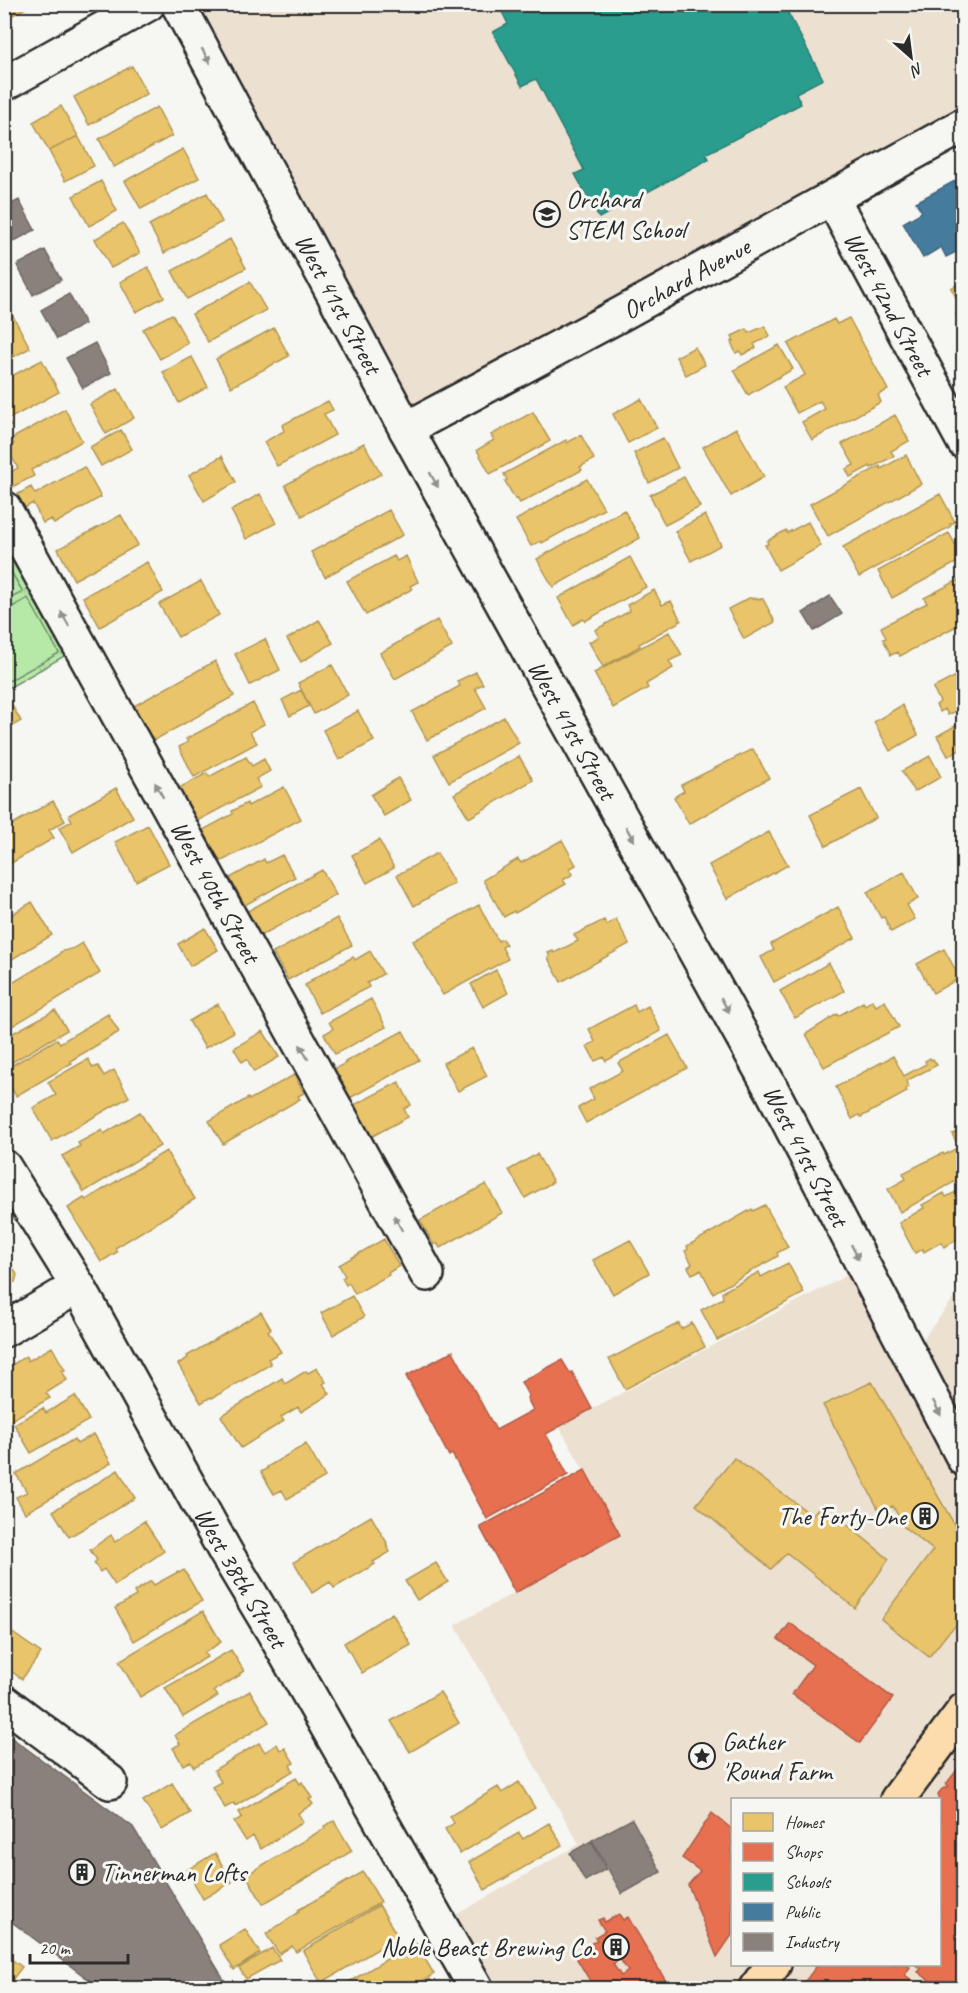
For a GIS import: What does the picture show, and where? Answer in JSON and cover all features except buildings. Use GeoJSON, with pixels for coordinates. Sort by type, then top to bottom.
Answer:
{"type":"FeatureCollection","features":[{"type":"Feature","properties":{"kind":"main road"},"geometry":{"type":"LineString","coordinates":[[898,1798],[963,1710]]}},
{"type":"Feature","properties":{"kind":"main road"},"geometry":{"type":"LineString","coordinates":[[756,1989],[773,1966]]}},
{"type":"Feature","properties":{"kind":"street"},"geometry":{"type":"LineString","coordinates":[[4,84],[148,4]]}},
{"type":"Feature","properties":{"kind":"street","name":"West 41st Street"},"geometry":{"type":"LineString","coordinates":[[178,4],[406,429],[772,1090],[963,1459]]}},
{"type":"Feature","properties":{"kind":"street","name":"Orchard Avenue"},"geometry":{"type":"LineString","coordinates":[[406,429],[963,125]]}},
{"type":"Feature","properties":{"kind":"street","name":"West 42nd Street"},"geometry":{"type":"LineString","coordinates":[[832,198],[963,442]]}},
{"type":"Feature","properties":{"kind":"street","name":"West 40th Street"},"geometry":{"type":"LineString","coordinates":[[4,508],[427,1274]]}},
{"type":"Feature","properties":{"kind":"street","name":"West 38th Street"},"geometry":{"type":"LineString","coordinates":[[4,1167],[78,1286],[226,1553],[280,1643],[476,1989]]}},
{"type":"Feature","properties":{"kind":"street"},"geometry":{"type":"LineString","coordinates":[[4,1330],[78,1286]]}},
{"type":"Feature","properties":{"kind":"street"},"geometry":{"type":"LineString","coordinates":[[4,1702],[110,1782]]}},
{"type":"Feature","properties":{"kind":"shaded area","name":"Orchard STEM School"},"geometry":{"type":"Polygon","coordinates":[[[178,5],[963,5],[963,125],[406,429],[178,5]]]}},
{"type":"Feature","properties":{"kind":"shaded area"},"geometry":{"type":"Polygon","coordinates":[[[863,1267],[910,1356],[963,1286],[963,1988],[476,1988],[440,1924],[579,1844],[455,1625],[620,1535],[559,1426],[863,1267]]]}},
{"type":"Feature","properties":{"kind":"green space"},"geometry":{"type":"Polygon","coordinates":[[[4,508],[80,647],[5,690],[4,690],[4,508]]]}},
{"type":"Feature","properties":{"kind":"green space"},"geometry":{"type":"Polygon","coordinates":[[[4,560],[23,592],[5,601],[4,601],[4,560]]]}},
{"type":"Feature","properties":{"kind":"green space"},"geometry":{"type":"Polygon","coordinates":[[[28,598],[59,653],[5,683],[5,611],[28,598]]]}},
{"type":"Feature","properties":{"kind":"place","name":"Orchard STEM School"},"geometry":{"type":"Point","coordinates":[547,214]}},
{"type":"Feature","properties":{"kind":"place","name":"The Forty-One"},"geometry":{"type":"Point","coordinates":[925,1516]}},
{"type":"Feature","properties":{"kind":"place","name":"Gather 'Round Farm"},"geometry":{"type":"Point","coordinates":[702,1756]}},
{"type":"Feature","properties":{"kind":"place","name":"Tinnerman Lofts"},"geometry":{"type":"Point","coordinates":[82,1872]}},
{"type":"Feature","properties":{"kind":"place","name":"Noble Beast Brewing Co."},"geometry":{"type":"Point","coordinates":[616,1947]}}]}
